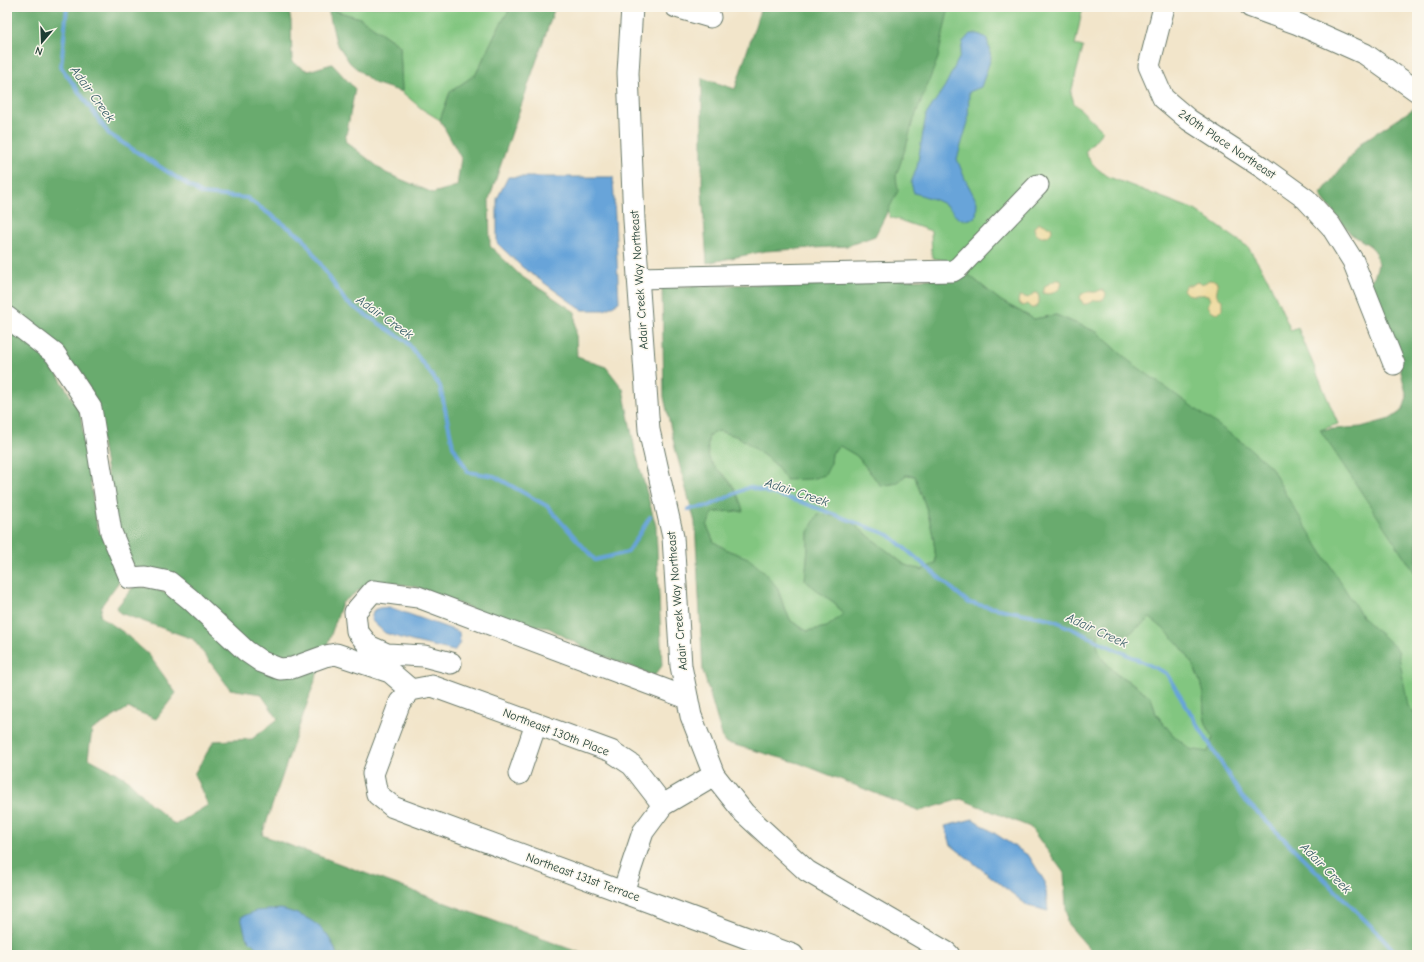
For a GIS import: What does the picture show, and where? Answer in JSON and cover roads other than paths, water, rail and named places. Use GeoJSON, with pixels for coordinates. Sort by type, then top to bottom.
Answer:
{"type":"FeatureCollection","features":[{"type":"Feature","properties":{"kind":"street","name":"Adair Creek Way Northeast"},"geometry":{"type":"LineString","coordinates":[[632,7],[628,73],[638,278],[649,430],[674,537],[681,666],[691,716],[714,775],[744,813],[807,871],[949,955]]}},
{"type":"Feature","properties":{"kind":"street"},"geometry":{"type":"LineString","coordinates":[[676,7],[710,17]]}},
{"type":"Feature","properties":{"kind":"street","name":"240th Place Northeast"},"geometry":{"type":"LineString","coordinates":[[1164,7],[1149,66],[1163,98],[1189,120],[1263,168],[1306,199],[1331,226],[1352,261],[1394,364]]}},
{"type":"Feature","properties":{"kind":"street"},"geometry":{"type":"LineString","coordinates":[[1251,7],[1298,24],[1365,54],[1417,91]]}},
{"type":"Feature","properties":{"kind":"street"},"geometry":{"type":"LineString","coordinates":[[638,278],[952,271],[959,267],[1038,184]]}},
{"type":"Feature","properties":{"kind":"street"},"geometry":{"type":"LineString","coordinates":[[7,316],[55,354],[91,408],[111,532],[130,578],[145,577],[169,582],[190,599],[246,651],[262,662],[280,669],[292,668],[325,656],[336,654],[390,672],[411,690]]}},
{"type":"Feature","properties":{"kind":"street"},"geometry":{"type":"LineString","coordinates":[[450,664],[424,656],[387,654],[369,646],[357,631],[355,612],[373,591],[418,597],[687,698]]}},
{"type":"Feature","properties":{"kind":"street","name":"Northeast 130th Place"},"geometry":{"type":"LineString","coordinates":[[411,690],[432,686],[611,751],[632,766],[662,805]]}},
{"type":"Feature","properties":{"kind":"street","name":"Northeast 131st Terrace"},"geometry":{"type":"LineString","coordinates":[[411,690],[400,702],[373,774],[377,794],[393,808],[792,955]]}},
{"type":"Feature","properties":{"kind":"street"},"geometry":{"type":"LineString","coordinates":[[519,774],[536,724]]}},
{"type":"Feature","properties":{"kind":"street"},"geometry":{"type":"LineString","coordinates":[[623,892],[642,832],[662,805],[714,775]]}},
{"type":"Feature","properties":{"kind":"water"},"geometry":{"type":"Polygon","coordinates":[[[970,34],[978,34],[987,38],[991,58],[981,87],[969,92],[968,122],[957,159],[977,202],[976,217],[963,220],[959,219],[944,204],[914,193],[911,183],[917,167],[926,115],[945,86],[959,58],[963,42],[970,34]]]}},
{"type":"Feature","properties":{"kind":"water"},"geometry":{"type":"Polygon","coordinates":[[[508,177],[613,177],[619,302],[605,310],[582,310],[522,267],[497,243],[497,199],[508,177]]]}},
{"type":"Feature","properties":{"kind":"water"},"geometry":{"type":"Polygon","coordinates":[[[389,607],[459,632],[460,643],[454,651],[385,633],[371,620],[373,611],[379,608],[389,607]]]}},
{"type":"Feature","properties":{"kind":"water"},"geometry":{"type":"Polygon","coordinates":[[[973,819],[1029,856],[1045,882],[1048,911],[1028,906],[951,845],[945,826],[973,819]]]}},
{"type":"Feature","properties":{"kind":"water"},"geometry":{"type":"Polygon","coordinates":[[[281,909],[300,915],[316,924],[328,937],[337,955],[264,955],[246,937],[241,917],[256,911],[281,909]]]}},
{"type":"Feature","properties":{"kind":"waterway","name":"Adair Creek"},"geometry":{"type":"LineString","coordinates":[[67,7],[61,67],[109,134],[202,194],[247,198],[303,238],[346,302],[406,341],[440,386],[453,446],[468,472],[494,476],[547,506],[595,560],[628,552],[650,517]]}},
{"type":"Feature","properties":{"kind":"waterway","name":"Adair Creek"},"geometry":{"type":"LineString","coordinates":[[688,509],[709,506],[749,487],[801,502],[889,535],[969,603],[1051,619],[1166,673],[1242,797],[1381,936],[1398,955]]}}]}
